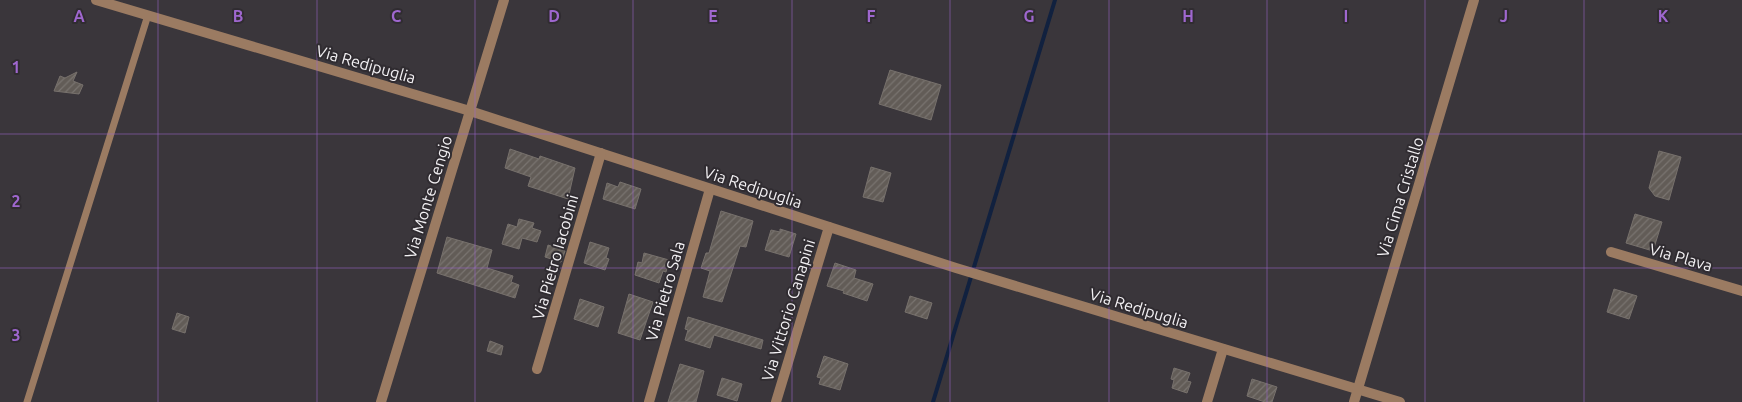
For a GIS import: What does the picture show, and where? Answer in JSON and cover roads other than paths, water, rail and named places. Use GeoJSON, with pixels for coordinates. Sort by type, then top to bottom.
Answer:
{"type":"FeatureCollection","features":[{"type":"Feature","properties":{"kind":"street","name":"Via Redipuglia"},"geometry":{"type":"LineString","coordinates":[[96,0],[470,110],[956,268],[1400,402]]}},
{"type":"Feature","properties":{"kind":"street","name":"Via Monte Cengio"},"geometry":{"type":"LineString","coordinates":[[380,402],[504,0]]}},
{"type":"Feature","properties":{"kind":"street","name":"Via Cima Cristallo"},"geometry":{"type":"LineString","coordinates":[[1354,402],[1474,0]]}},
{"type":"Feature","properties":{"kind":"street","name":"Via Pietro Iacobini"},"geometry":{"type":"LineString","coordinates":[[537,369],[601,153]]}},
{"type":"Feature","properties":{"kind":"street","name":"Via Pietro Sala"},"geometry":{"type":"LineString","coordinates":[[649,402],[710,188]]}},
{"type":"Feature","properties":{"kind":"street","name":"Via Vittorio Canapini"},"geometry":{"type":"LineString","coordinates":[[776,402],[828,227]]}},
{"type":"Feature","properties":{"kind":"street","name":"Via Plava"},"geometry":{"type":"LineString","coordinates":[[1611,252],[1742,291]]}},
{"type":"Feature","properties":{"kind":"street"},"geometry":{"type":"LineString","coordinates":[[1207,402],[1223,348]]}},
{"type":"Feature","properties":{"kind":"lane"},"geometry":{"type":"LineString","coordinates":[[27,402],[148,15]]}},
{"type":"Feature","properties":{"kind":"waterway"},"geometry":{"type":"LineString","coordinates":[[933,402],[1055,0]]}}]}
